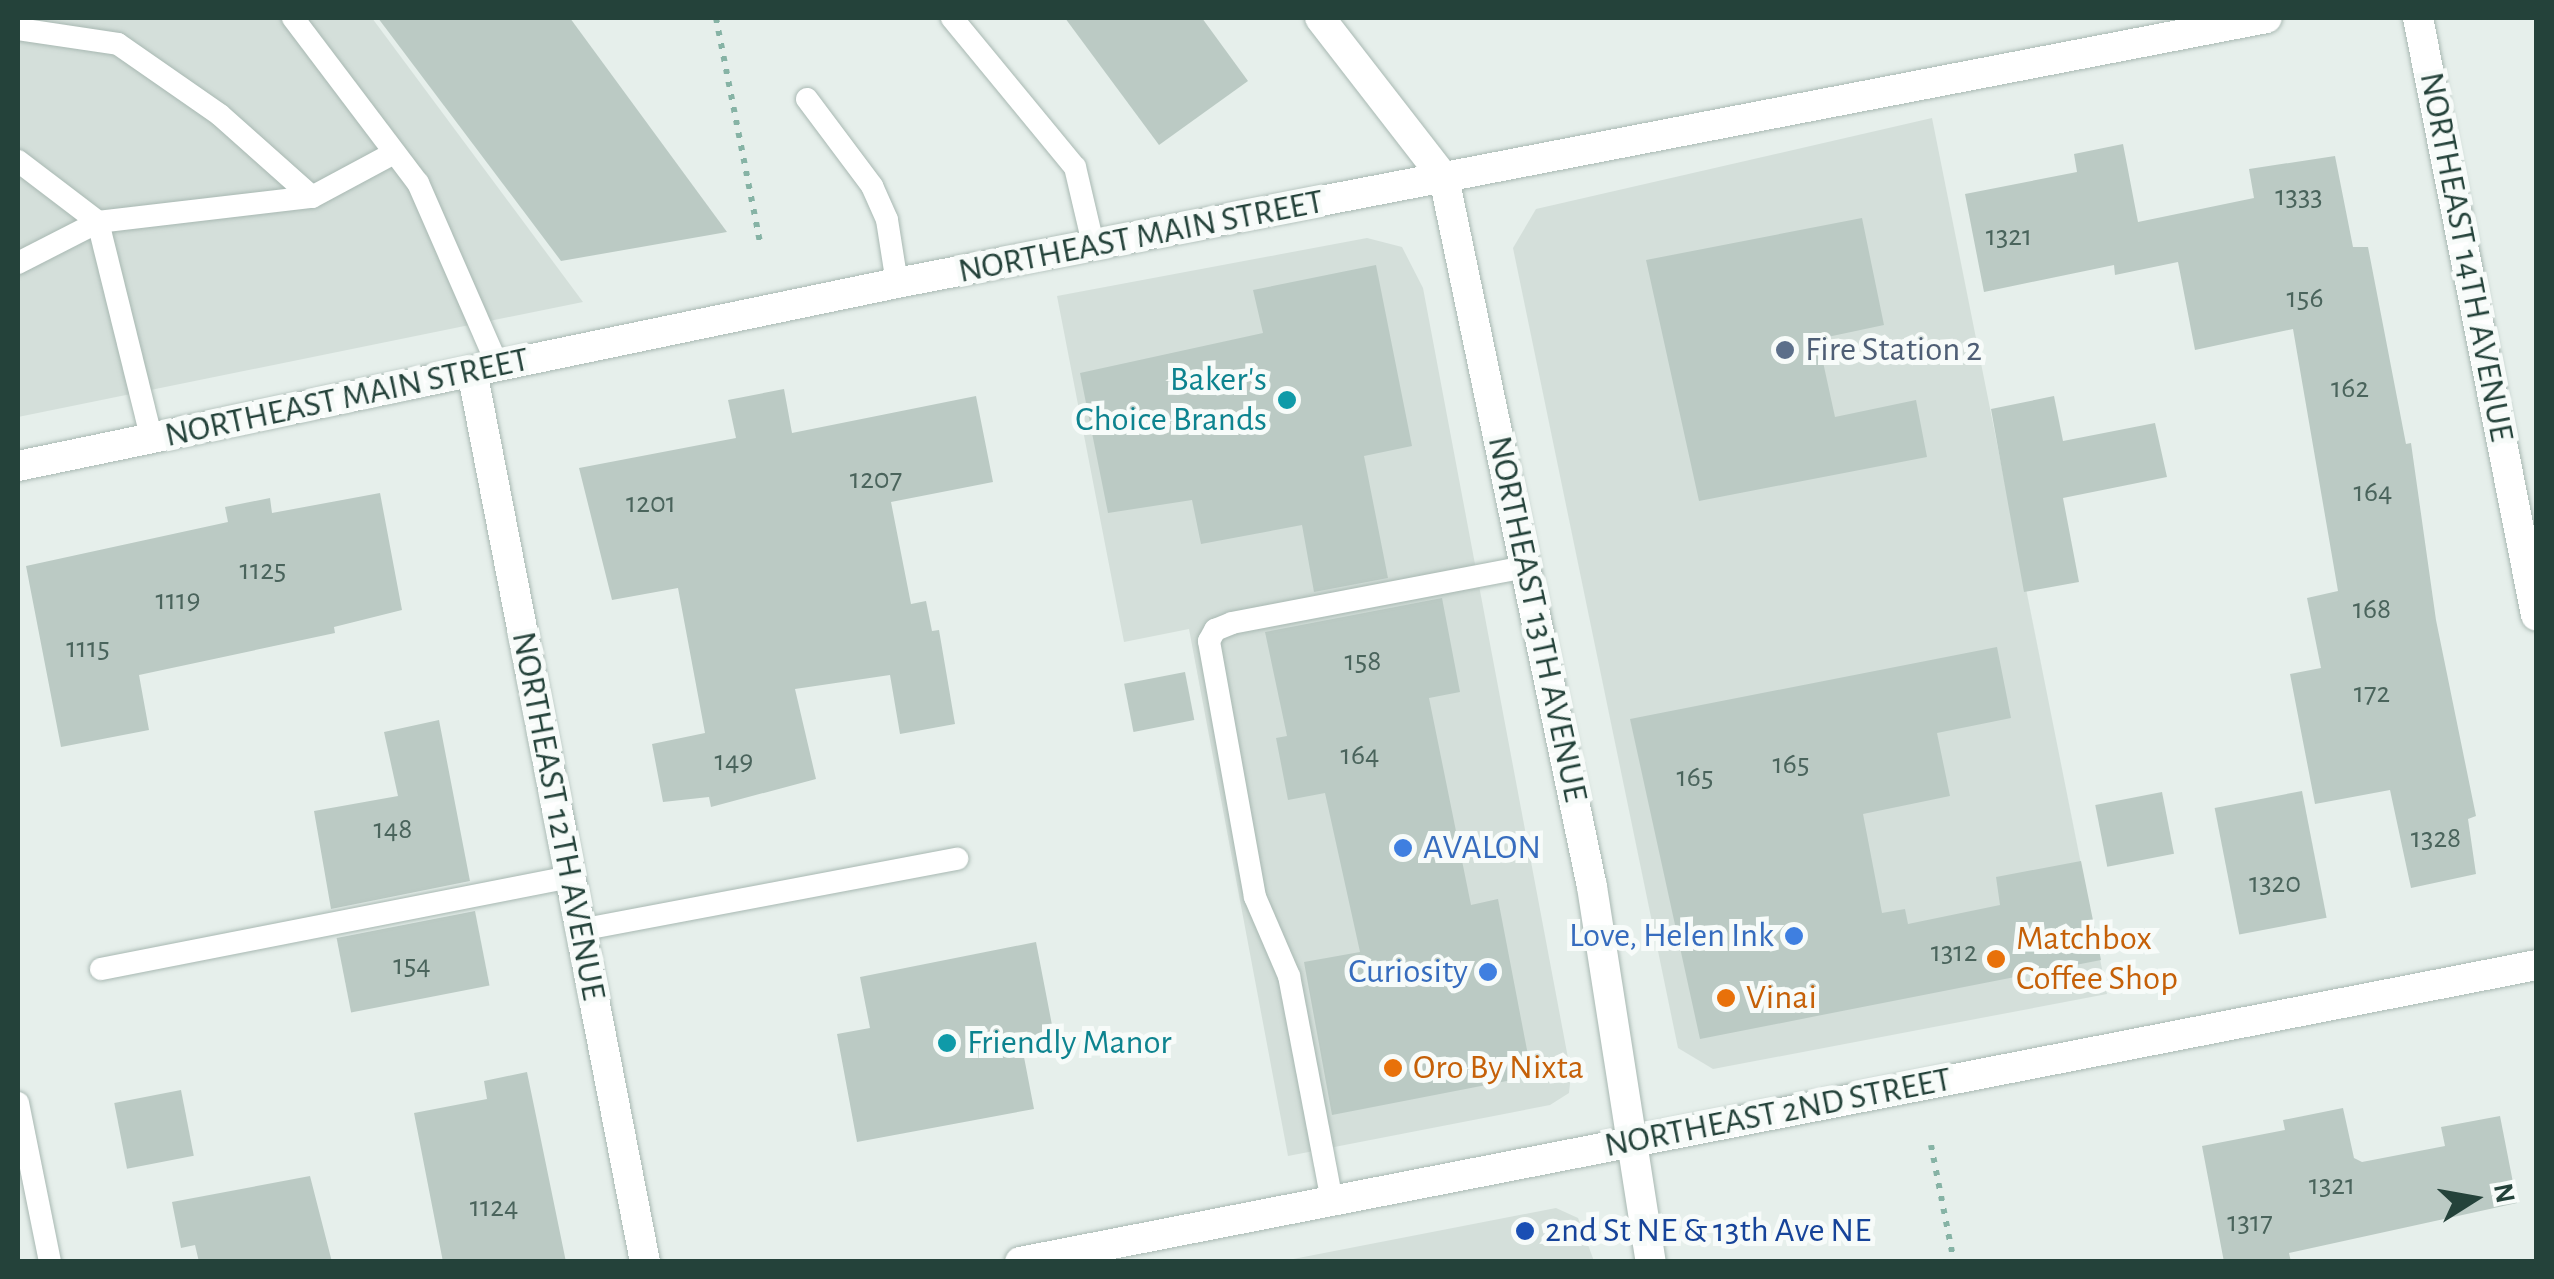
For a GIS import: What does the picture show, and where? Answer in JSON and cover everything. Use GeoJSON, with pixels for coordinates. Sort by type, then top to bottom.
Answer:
{"type":"FeatureCollection","features":[{"type":"Feature","properties":{"kind":"street","name":"NORTHEAST 13TH AVENUE"},"geometry":{"type":"LineString","coordinates":[[1320,18],[1444,178],[1592,887],[1652,1262]]}},
{"type":"Feature","properties":{"kind":"street","name":"NORTHEAST MAIN STREET"},"geometry":{"type":"LineString","coordinates":[[18,466],[898,283],[2267,18]]}},
{"type":"Feature","properties":{"kind":"street","name":"NORTHEAST 14TH AVENUE"},"geometry":{"type":"LineString","coordinates":[[2418,18],[2536,615]]}},
{"type":"Feature","properties":{"kind":"street","name":"NORTHEAST 12TH AVENUE"},"geometry":{"type":"LineString","coordinates":[[485,368],[570,877],[645,1262]]}},
{"type":"Feature","properties":{"kind":"street","name":"NORTHEAST 2ND STREET"},"geometry":{"type":"LineString","coordinates":[[1020,1262],[1330,1196],[1634,1142],[2536,965]]}},
{"type":"Feature","properties":{"kind":"lane"},"geometry":{"type":"LineString","coordinates":[[293,18],[418,184],[485,368]]}},
{"type":"Feature","properties":{"kind":"lane"},"geometry":{"type":"LineString","coordinates":[[952,18],[1075,168],[1094,248]]}},
{"type":"Feature","properties":{"kind":"lane"},"geometry":{"type":"LineString","coordinates":[[18,29],[118,44],[220,116],[312,197]]}},
{"type":"Feature","properties":{"kind":"lane"},"geometry":{"type":"LineString","coordinates":[[807,99],[872,186],[887,220],[898,283]]}},
{"type":"Feature","properties":{"kind":"lane"},"geometry":{"type":"LineString","coordinates":[[18,263],[98,222],[312,197],[394,153]]}},
{"type":"Feature","properties":{"kind":"lane"},"geometry":{"type":"LineString","coordinates":[[18,161],[98,222],[152,440]]}},
{"type":"Feature","properties":{"kind":"lane"},"geometry":{"type":"LineString","coordinates":[[1330,1196],[1288,976],[1255,897],[1210,676],[1209,641],[1215,630],[1232,623],[1526,567]]}},
{"type":"Feature","properties":{"kind":"lane"},"geometry":{"type":"LineString","coordinates":[[580,930],[956,859]]}},
{"type":"Feature","properties":{"kind":"lane"},"geometry":{"type":"LineString","coordinates":[[101,968],[570,877]]}},
{"type":"Feature","properties":{"kind":"lane"},"geometry":{"type":"LineString","coordinates":[[18,1103],[50,1262]]}},
{"type":"Feature","properties":{"kind":"path"},"geometry":{"type":"LineString","coordinates":[[716,18],[761,247]]}},
{"type":"Feature","properties":{"kind":"path"},"geometry":{"type":"LineString","coordinates":[[1931,1145],[1954,1262]]}},
{"type":"Feature","properties":{"kind":"shaded area"},"geometry":{"type":"Polygon","coordinates":[[[18,18],[372,18],[583,302],[18,417],[18,18]]]}},
{"type":"Feature","properties":{"kind":"shaded area"},"geometry":{"type":"Polygon","coordinates":[[[1932,118],[2107,994],[1713,1069],[1678,1048],[1513,248],[1536,209],[1932,118]]]}},
{"type":"Feature","properties":{"kind":"shaded area"},"geometry":{"type":"Polygon","coordinates":[[[1367,238],[1402,247],[1423,288],[1571,1074],[1569,1093],[1550,1105],[1288,1156],[1189,629],[1124,642],[1057,296],[1367,238]]]}},
{"type":"Feature","properties":{"kind":"shaded area"},"geometry":{"type":"Polygon","coordinates":[[[1556,1208],[1578,1218],[1594,1261],[1283,1261],[1556,1208]]]}},
{"type":"Feature","properties":{"kind":"building"},"geometry":{"type":"Polygon","coordinates":[[[378,18],[570,18],[727,232],[561,261],[378,18]]]}},
{"type":"Feature","properties":{"kind":"building"},"geometry":{"type":"Polygon","coordinates":[[[1065,18],[1202,18],[1248,81],[1159,145],[1065,18]]]}},
{"type":"Feature","properties":{"kind":"building"},"geometry":{"type":"Polygon","coordinates":[[[2123,144],[2138,222],[2254,198],[2249,169],[2335,156],[2353,247],[2368,247],[2406,444],[2411,443],[2436,620],[2476,816],[2468,819],[2476,874],[2411,888],[2390,790],[2315,804],[2290,674],[2321,668],[2307,598],[2338,591],[2293,329],[2195,350],[2178,262],[2115,275],[2114,265],[1984,292],[1965,194],[2077,172],[2074,154],[2123,144]]]}},
{"type":"Feature","properties":{"kind":"building","name":"Fire Station 2"},"geometry":{"type":"Polygon","coordinates":[[[1862,218],[1884,325],[1818,339],[1835,417],[1916,400],[1927,457],[1699,501],[1646,260],[1862,218]]]}},
{"type":"Feature","properties":{"kind":"building","name":"Baker's Choice Brands"},"geometry":{"type":"Polygon","coordinates":[[[1376,265],[1412,446],[1364,456],[1388,578],[1314,592],[1302,525],[1201,544],[1192,500],[1108,513],[1080,373],[1263,333],[1253,290],[1376,265]]]}},
{"type":"Feature","properties":{"kind":"building"},"geometry":{"type":"Polygon","coordinates":[[[784,389],[792,433],[976,396],[993,482],[891,502],[911,604],[926,601],[932,631],[939,630],[955,724],[900,734],[890,675],[795,689],[816,779],[711,807],[709,797],[663,802],[652,744],[705,733],[678,588],[612,600],[579,468],[736,438],[728,400],[784,389]]]}},
{"type":"Feature","properties":{"kind":"building"},"geometry":{"type":"Polygon","coordinates":[[[2054,396],[2063,441],[2155,423],[2167,477],[2063,498],[2079,582],[2024,592],[1991,409],[2054,396]]]}},
{"type":"Feature","properties":{"kind":"building"},"geometry":{"type":"Polygon","coordinates":[[[380,493],[402,610],[334,627],[335,633],[139,675],[149,730],[61,747],[26,566],[228,522],[225,507],[270,498],[272,513],[380,493]]]}},
{"type":"Feature","properties":{"kind":"building"},"geometry":{"type":"Polygon","coordinates":[[[1442,598],[1460,692],[1429,698],[1471,905],[1498,899],[1532,1076],[1332,1115],[1304,962],[1360,952],[1325,793],[1288,800],[1276,738],[1287,736],[1265,632],[1442,598]]]}},
{"type":"Feature","properties":{"kind":"building"},"geometry":{"type":"Polygon","coordinates":[[[1997,647],[2011,718],[1937,733],[1950,796],[1863,814],[1882,913],[1905,909],[1908,924],[2000,905],[1996,877],[2081,861],[2101,960],[1700,1039],[1630,719],[1997,647]]]}},
{"type":"Feature","properties":{"kind":"building"},"geometry":{"type":"Polygon","coordinates":[[[1185,672],[1194,720],[1133,732],[1124,684],[1185,672]]]}},
{"type":"Feature","properties":{"kind":"building"},"geometry":{"type":"Polygon","coordinates":[[[439,720],[470,881],[331,909],[314,811],[398,796],[384,732],[439,720]]]}},
{"type":"Feature","properties":{"kind":"building"},"geometry":{"type":"Polygon","coordinates":[[[2302,791],[2327,918],[2239,935],[2215,808],[2302,791]]]}},
{"type":"Feature","properties":{"kind":"building"},"geometry":{"type":"Polygon","coordinates":[[[2162,792],[2174,854],[2107,867],[2095,805],[2162,792]]]}},
{"type":"Feature","properties":{"kind":"building"},"geometry":{"type":"Polygon","coordinates":[[[475,911],[490,986],[351,1013],[337,938],[475,911]]]}},
{"type":"Feature","properties":{"kind":"building","name":"Friendly Manor"},"geometry":{"type":"Polygon","coordinates":[[[1036,942],[1057,1051],[1024,1057],[1034,1109],[857,1142],[837,1034],[870,1028],[860,977],[1036,942]]]}},
{"type":"Feature","properties":{"kind":"building"},"geometry":{"type":"Polygon","coordinates":[[[527,1072],[566,1262],[443,1262],[414,1113],[487,1099],[484,1081],[527,1072]]]}},
{"type":"Feature","properties":{"kind":"building"},"geometry":{"type":"Polygon","coordinates":[[[181,1090],[194,1156],[127,1169],[114,1103],[181,1090]]]}},
{"type":"Feature","properties":{"kind":"building"},"geometry":{"type":"Polygon","coordinates":[[[2343,1108],[2354,1158],[2362,1162],[2445,1146],[2441,1127],[2500,1116],[2517,1203],[2289,1253],[2291,1262],[2224,1262],[2202,1146],[2285,1130],[2283,1120],[2343,1108]]]}},
{"type":"Feature","properties":{"kind":"building"},"geometry":{"type":"Polygon","coordinates":[[[310,1176],[332,1262],[199,1262],[195,1245],[181,1248],[172,1202],[310,1176]]]}},
{"type":"Feature","properties":{"kind":"place","name":"Fire Station 2"},"geometry":{"type":"Point","coordinates":[1785,350]}},
{"type":"Feature","properties":{"kind":"place","name":"Baker's Choice Brands"},"geometry":{"type":"Point","coordinates":[1287,400]}},
{"type":"Feature","properties":{"kind":"place","name":"AVALON"},"geometry":{"type":"Point","coordinates":[1403,848]}},
{"type":"Feature","properties":{"kind":"place","name":"Love, Helen Ink"},"geometry":{"type":"Point","coordinates":[1794,936]}},
{"type":"Feature","properties":{"kind":"place","name":"Matchbox Coffee Shop"},"geometry":{"type":"Point","coordinates":[1996,959]}},
{"type":"Feature","properties":{"kind":"place","name":"Curiosity"},"geometry":{"type":"Point","coordinates":[1488,972]}},
{"type":"Feature","properties":{"kind":"place","name":"Vinai"},"geometry":{"type":"Point","coordinates":[1726,998]}},
{"type":"Feature","properties":{"kind":"place","name":"Friendly Manor"},"geometry":{"type":"Point","coordinates":[947,1043]}},
{"type":"Feature","properties":{"kind":"place","name":"Oro By Nixta"},"geometry":{"type":"Point","coordinates":[1393,1068]}},
{"type":"Feature","properties":{"kind":"place","name":"2nd St NE & 13th Ave NE"},"geometry":{"type":"Point","coordinates":[1525,1231]}}]}
